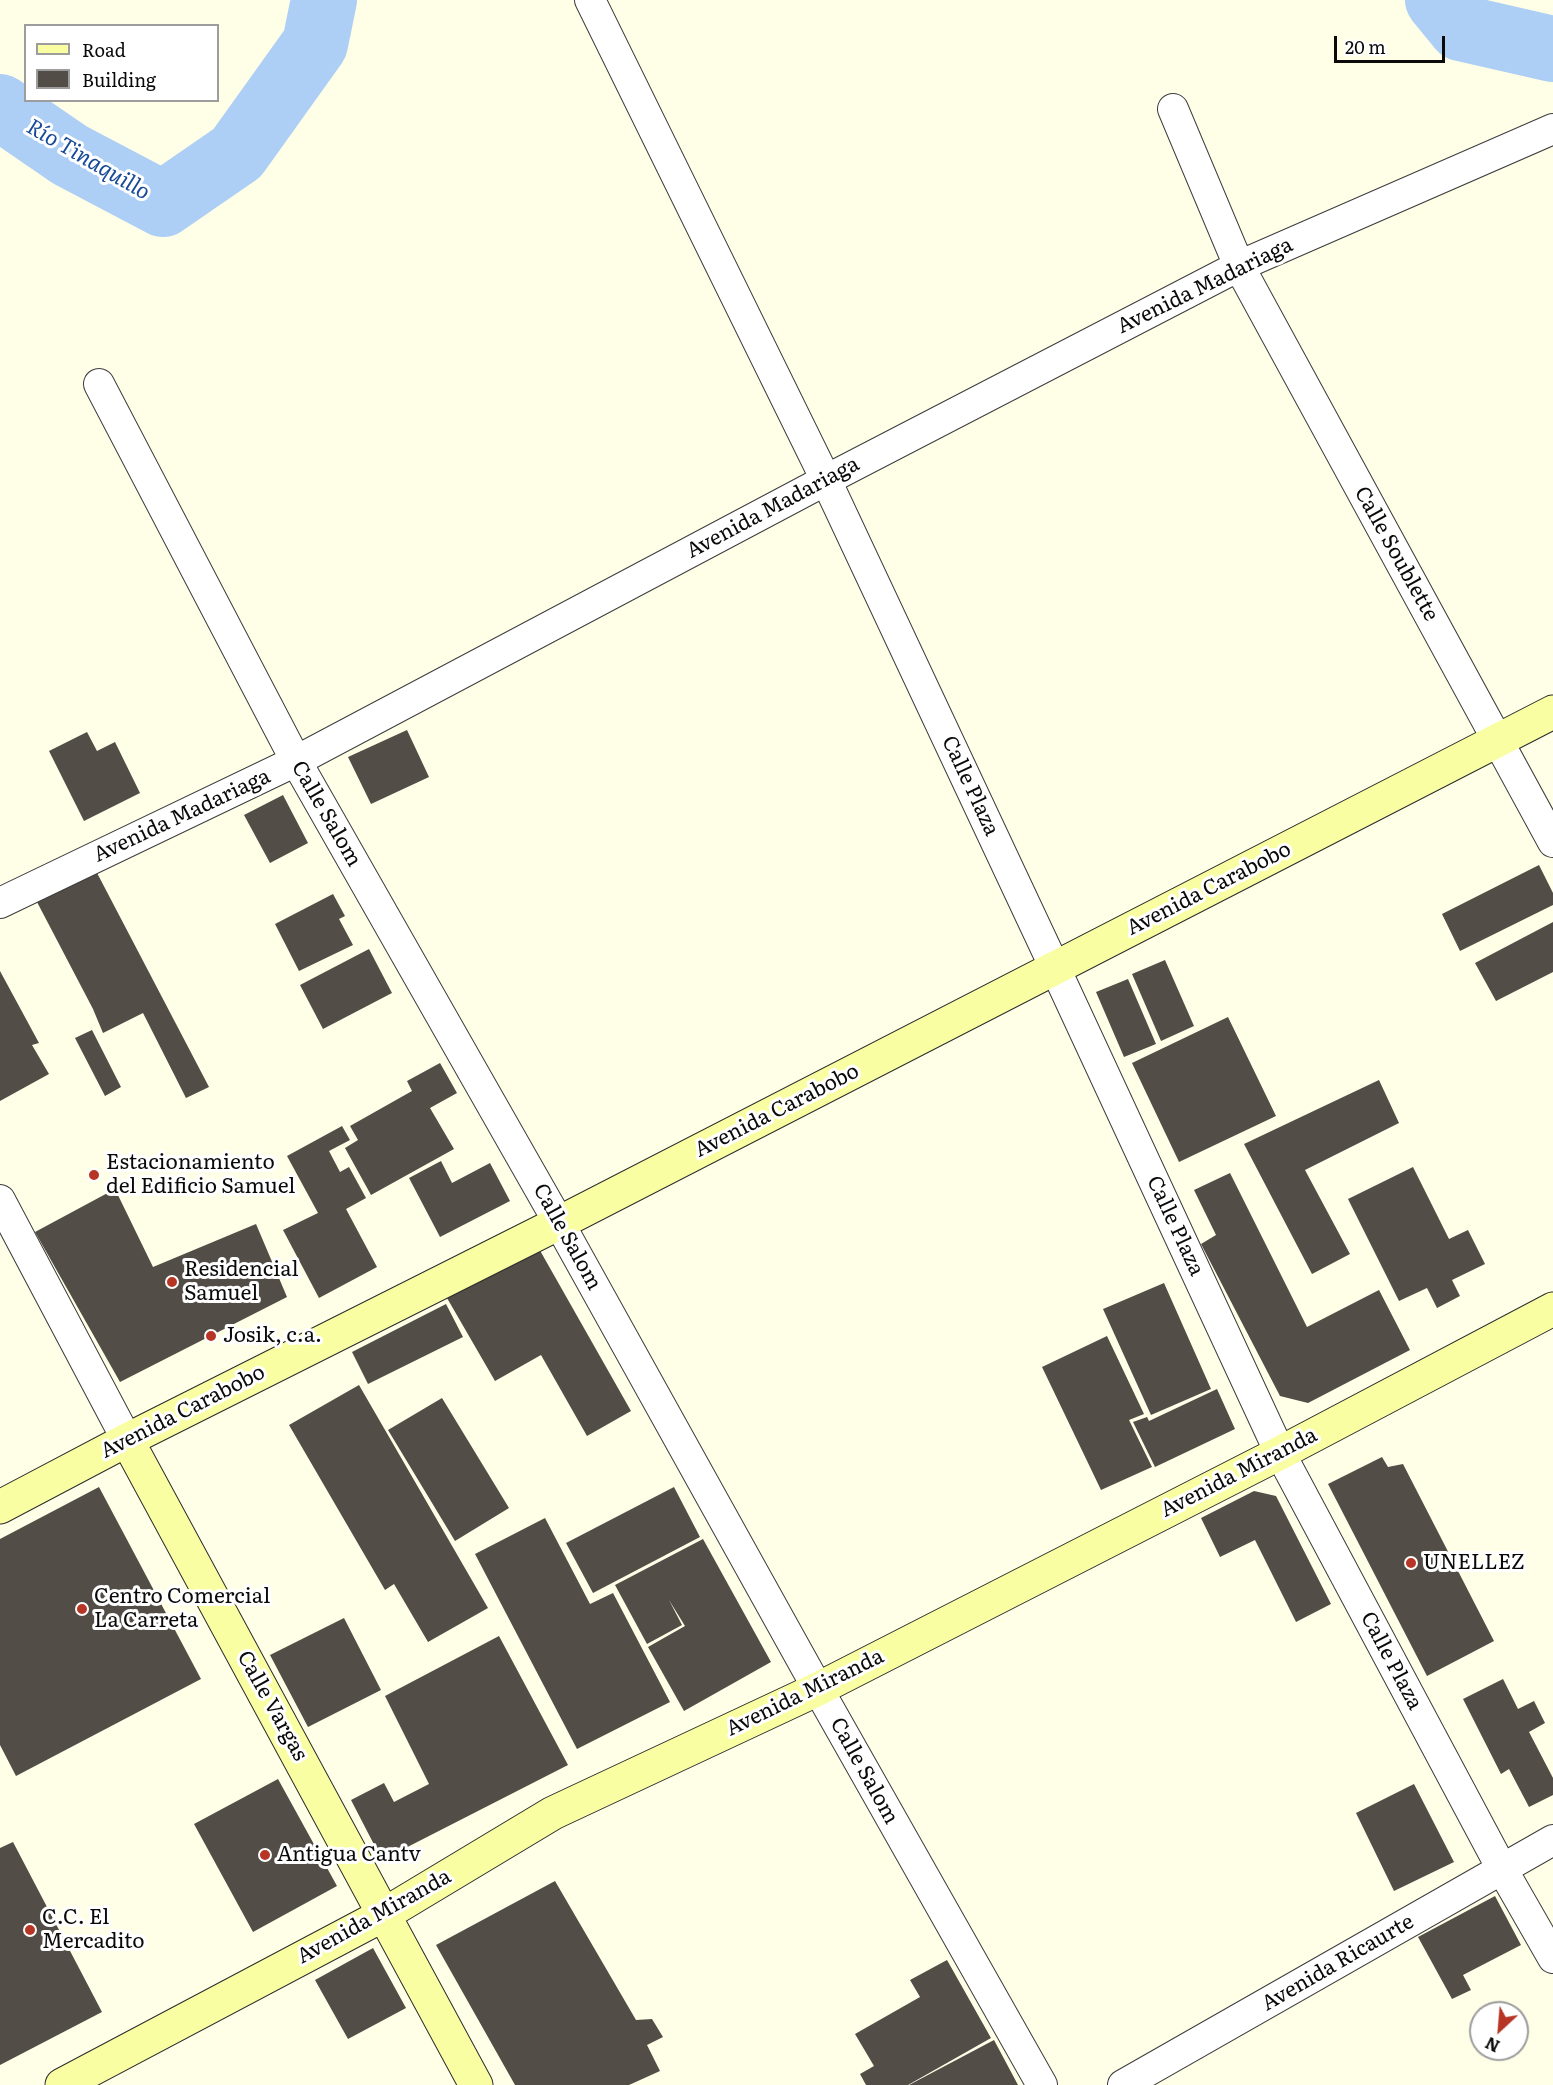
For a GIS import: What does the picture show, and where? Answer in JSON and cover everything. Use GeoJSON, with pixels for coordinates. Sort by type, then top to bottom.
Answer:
{"type":"FeatureCollection","features":[{"type":"Feature","properties":{"kind":"street","name":"Calle Plaza"},"geometry":{"type":"LineString","coordinates":[[590,0],[826,480],[1280,1453],[1502,1869],[1553,1958]]}},
{"type":"Feature","properties":{"kind":"street","name":"Calle Soublette"},"geometry":{"type":"LineString","coordinates":[[1173,109],[1239,266],[1553,842]]}},
{"type":"Feature","properties":{"kind":"street","name":"Avenida Madariaga"},"geometry":{"type":"LineString","coordinates":[[0,903],[296,761],[826,480],[1239,266],[1553,129]]}},
{"type":"Feature","properties":{"kind":"street","name":"Calle Salom"},"geometry":{"type":"LineString","coordinates":[[99,384],[296,761],[560,1223],[1041,2085]]}},
{"type":"Feature","properties":{"kind":"street","name":"Avenida Carabobo"},"geometry":{"type":"LineString","coordinates":[[0,1507],[127,1440],[560,1223],[1553,712]]}},
{"type":"Feature","properties":{"kind":"street","name":"Calle Vargas"},"geometry":{"type":"LineString","coordinates":[[0,1200],[127,1440],[476,2085]]}},
{"type":"Feature","properties":{"kind":"street","name":"Avenida Miranda"},"geometry":{"type":"LineString","coordinates":[[63,2085],[385,1914],[553,1813],[818,1689],[1280,1453],[1553,1309]]}},
{"type":"Feature","properties":{"kind":"street","name":"Avenida Ricaurte"},"geometry":{"type":"LineString","coordinates":[[1123,2085],[1553,1840]]}},
{"type":"Feature","properties":{"kind":"building"},"geometry":{"type":"Polygon","coordinates":[[[407,730],[429,777],[371,804],[348,757],[407,730]]]}},
{"type":"Feature","properties":{"kind":"building"},"geometry":{"type":"Polygon","coordinates":[[[87,732],[97,751],[115,742],[140,793],[84,821],[49,751],[87,732]]]}},
{"type":"Feature","properties":{"kind":"building"},"geometry":{"type":"Polygon","coordinates":[[[283,795],[308,843],[270,863],[244,815],[283,795]]]}},
{"type":"Feature","properties":{"kind":"building"},"geometry":{"type":"Polygon","coordinates":[[[1539,865],[1553,893],[1553,905],[1460,951],[1442,914],[1539,865]]]}},
{"type":"Feature","properties":{"kind":"building"},"geometry":{"type":"Polygon","coordinates":[[[96,871],[209,1087],[186,1098],[143,1013],[103,1033],[93,1009],[37,902],[96,871]]]}},
{"type":"Feature","properties":{"kind":"building"},"geometry":{"type":"Polygon","coordinates":[[[333,894],[345,916],[339,919],[353,945],[299,971],[275,924],[333,894]]]}},
{"type":"Feature","properties":{"kind":"building"},"geometry":{"type":"Polygon","coordinates":[[[1553,922],[1553,972],[1496,1001],[1475,963],[1553,922]]]}},
{"type":"Feature","properties":{"kind":"building"},"geometry":{"type":"Polygon","coordinates":[[[369,949],[392,993],[323,1029],[300,985],[369,949]]]}},
{"type":"Feature","properties":{"kind":"building"},"geometry":{"type":"Polygon","coordinates":[[[1165,960],[1194,1026],[1161,1041],[1132,974],[1165,960]]]}},
{"type":"Feature","properties":{"kind":"building"},"geometry":{"type":"Polygon","coordinates":[[[0,971],[39,1043],[32,1045],[49,1074],[0,1101],[0,971]]]}},
{"type":"Feature","properties":{"kind":"building"},"geometry":{"type":"Polygon","coordinates":[[[1128,979],[1156,1044],[1124,1057],[1096,992],[1128,979]]]}},
{"type":"Feature","properties":{"kind":"building"},"geometry":{"type":"Polygon","coordinates":[[[1228,1017],[1276,1116],[1179,1162],[1132,1063],[1228,1017]]]}},
{"type":"Feature","properties":{"kind":"building"},"geometry":{"type":"Polygon","coordinates":[[[92,1030],[121,1087],[105,1096],[75,1038],[92,1030]]]}},
{"type":"Feature","properties":{"kind":"building"},"geometry":{"type":"Polygon","coordinates":[[[440,1063],[457,1093],[430,1108],[454,1149],[371,1195],[345,1148],[358,1140],[350,1126],[412,1091],[407,1081],[440,1063]]]}},
{"type":"Feature","properties":{"kind":"building"},"geometry":{"type":"Polygon","coordinates":[[[1379,1080],[1399,1123],[1305,1170],[1350,1254],[1312,1274],[1244,1144],[1379,1080]]]}},
{"type":"Feature","properties":{"kind":"building"},"geometry":{"type":"Polygon","coordinates":[[[342,1126],[350,1140],[329,1151],[340,1172],[349,1167],[366,1198],[346,1209],[377,1267],[319,1298],[283,1230],[318,1213],[287,1156],[342,1126]]]}},
{"type":"Feature","properties":{"kind":"building"},"geometry":{"type":"Polygon","coordinates":[[[441,1161],[452,1183],[490,1163],[510,1201],[440,1237],[409,1178],[441,1161]]]}},
{"type":"Feature","properties":{"kind":"building"},"geometry":{"type":"Polygon","coordinates":[[[1413,1167],[1449,1239],[1468,1230],[1485,1264],[1452,1280],[1460,1296],[1437,1308],[1427,1288],[1399,1301],[1348,1199],[1413,1167]]]}},
{"type":"Feature","properties":{"kind":"building"},"geometry":{"type":"Polygon","coordinates":[[[1230,1173],[1307,1327],[1379,1290],[1410,1350],[1308,1403],[1280,1396],[1201,1244],[1216,1235],[1194,1190],[1230,1173]]]}},
{"type":"Feature","properties":{"kind":"building","name":"Residencial Samuel"},"geometry":{"type":"Polygon","coordinates":[[[115,1189],[153,1267],[256,1224],[287,1297],[120,1382],[35,1232],[115,1189]]]}},
{"type":"Feature","properties":{"kind":"building"},"geometry":{"type":"Polygon","coordinates":[[[538,1247],[631,1411],[587,1436],[541,1355],[495,1381],[447,1298],[538,1247]]]}},
{"type":"Feature","properties":{"kind":"building"},"geometry":{"type":"Polygon","coordinates":[[[1164,1283],[1211,1389],[1151,1415],[1103,1309],[1164,1283]]]}},
{"type":"Feature","properties":{"kind":"building"},"geometry":{"type":"Polygon","coordinates":[[[446,1304],[463,1337],[368,1384],[352,1352],[446,1304]]]}},
{"type":"Feature","properties":{"kind":"building"},"geometry":{"type":"Polygon","coordinates":[[[1107,1336],[1144,1414],[1129,1420],[1152,1467],[1101,1490],[1042,1367],[1107,1336]]]}},
{"type":"Feature","properties":{"kind":"building"},"geometry":{"type":"Polygon","coordinates":[[[359,1385],[488,1608],[428,1642],[394,1584],[385,1590],[289,1425],[359,1385]]]}},
{"type":"Feature","properties":{"kind":"building"},"geometry":{"type":"Polygon","coordinates":[[[1217,1389],[1235,1429],[1155,1467],[1133,1422],[1147,1417],[1149,1421],[1217,1389]]]}},
{"type":"Feature","properties":{"kind":"building"},"geometry":{"type":"Polygon","coordinates":[[[442,1398],[509,1508],[455,1541],[388,1430],[442,1398]]]}},
{"type":"Feature","properties":{"kind":"building","name":"UNELLEZ"},"geometry":{"type":"Polygon","coordinates":[[[1382,1457],[1388,1467],[1403,1464],[1494,1641],[1427,1676],[1328,1484],[1382,1457]]]}},
{"type":"Feature","properties":{"kind":"building","name":"Centro Comercial La Carreta"},"geometry":{"type":"Polygon","coordinates":[[[99,1487],[201,1679],[16,1776],[0,1745],[0,1539],[99,1487]]]}},
{"type":"Feature","properties":{"kind":"building"},"geometry":{"type":"Polygon","coordinates":[[[674,1487],[700,1537],[593,1593],[566,1543],[674,1487]]]}},
{"type":"Feature","properties":{"kind":"building"},"geometry":{"type":"Polygon","coordinates":[[[1254,1491],[1276,1496],[1331,1604],[1296,1622],[1255,1540],[1220,1557],[1201,1518],[1254,1491]]]}},
{"type":"Feature","properties":{"kind":"building"},"geometry":{"type":"Polygon","coordinates":[[[545,1518],[590,1604],[613,1593],[670,1702],[577,1749],[475,1554],[545,1518]]]}},
{"type":"Feature","properties":{"kind":"building"},"geometry":{"type":"Polygon","coordinates":[[[703,1539],[771,1662],[684,1711],[648,1647],[685,1626],[669,1600],[682,1625],[647,1644],[615,1585],[703,1539]]]}},
{"type":"Feature","properties":{"kind":"building"},"geometry":{"type":"Polygon","coordinates":[[[344,1618],[381,1690],[308,1727],[270,1655],[344,1618]]]}},
{"type":"Feature","properties":{"kind":"building"},"geometry":{"type":"Polygon","coordinates":[[[499,1636],[568,1765],[382,1860],[351,1800],[384,1783],[394,1802],[429,1784],[385,1696],[499,1636]]]}},
{"type":"Feature","properties":{"kind":"building"},"geometry":{"type":"Polygon","coordinates":[[[1503,1679],[1518,1709],[1534,1701],[1545,1723],[1529,1732],[1553,1778],[1553,1795],[1529,1807],[1509,1769],[1501,1774],[1463,1699],[1503,1679]]]}},
{"type":"Feature","properties":{"kind":"building","name":"Antigua Cantv"},"geometry":{"type":"Polygon","coordinates":[[[278,1779],[337,1886],[253,1932],[194,1824],[278,1779]]]}},
{"type":"Feature","properties":{"kind":"building"},"geometry":{"type":"Polygon","coordinates":[[[1414,1784],[1454,1862],[1394,1891],[1356,1813],[1414,1784]]]}},
{"type":"Feature","properties":{"kind":"building","name":"C.C. El Mercadito"},"geometry":{"type":"Polygon","coordinates":[[[13,1842],[102,2012],[0,2065],[0,1848],[13,1842]]]}},
{"type":"Feature","properties":{"kind":"building"},"geometry":{"type":"Polygon","coordinates":[[[555,1881],[636,2020],[652,2019],[663,2037],[647,2045],[660,2071],[629,2085],[515,2085],[436,1945],[555,1881]]]}},
{"type":"Feature","properties":{"kind":"building"},"geometry":{"type":"Polygon","coordinates":[[[1495,1896],[1521,1945],[1463,1975],[1471,1990],[1452,1999],[1418,1937],[1495,1896]]]}},
{"type":"Feature","properties":{"kind":"building"},"geometry":{"type":"Polygon","coordinates":[[[373,1948],[406,2008],[348,2039],[315,1980],[373,1948]]]}},
{"type":"Feature","properties":{"kind":"building"},"geometry":{"type":"Polygon","coordinates":[[[947,1960],[991,2038],[908,2085],[866,2085],[860,2074],[874,2066],[855,2034],[920,1997],[910,1980],[947,1960]]]}},
{"type":"Feature","properties":{"kind":"building"},"geometry":{"type":"Polygon","coordinates":[[[994,2040],[1018,2085],[909,2085],[994,2040]]]}},
{"type":"Feature","properties":{"kind":"waterway","name":"Río Tinaquillo"},"geometry":{"type":"LineString","coordinates":[[0,107],[70,155],[163,204],[237,153],[315,44],[324,0]]}},
{"type":"Feature","properties":{"kind":"waterway","name":"Río Tinaquillo"},"geometry":{"type":"LineString","coordinates":[[1438,0],[1461,28],[1553,49]]}},
{"type":"Feature","properties":{"kind":"place","name":"Estacionamiento del Edificio Samuel"},"geometry":{"type":"Point","coordinates":[94,1175]}},
{"type":"Feature","properties":{"kind":"place","name":"Residencial Samuel"},"geometry":{"type":"Point","coordinates":[172,1282]}},
{"type":"Feature","properties":{"kind":"place","name":"Josik, c.a."},"geometry":{"type":"Point","coordinates":[211,1336]}},
{"type":"Feature","properties":{"kind":"place","name":"UNELLEZ"},"geometry":{"type":"Point","coordinates":[1411,1563]}},
{"type":"Feature","properties":{"kind":"place","name":"Centro Comercial La Carreta"},"geometry":{"type":"Point","coordinates":[82,1609]}},
{"type":"Feature","properties":{"kind":"place","name":"Antigua Cantv"},"geometry":{"type":"Point","coordinates":[265,1855]}},
{"type":"Feature","properties":{"kind":"place","name":"C.C. El Mercadito"},"geometry":{"type":"Point","coordinates":[30,1930]}}]}
